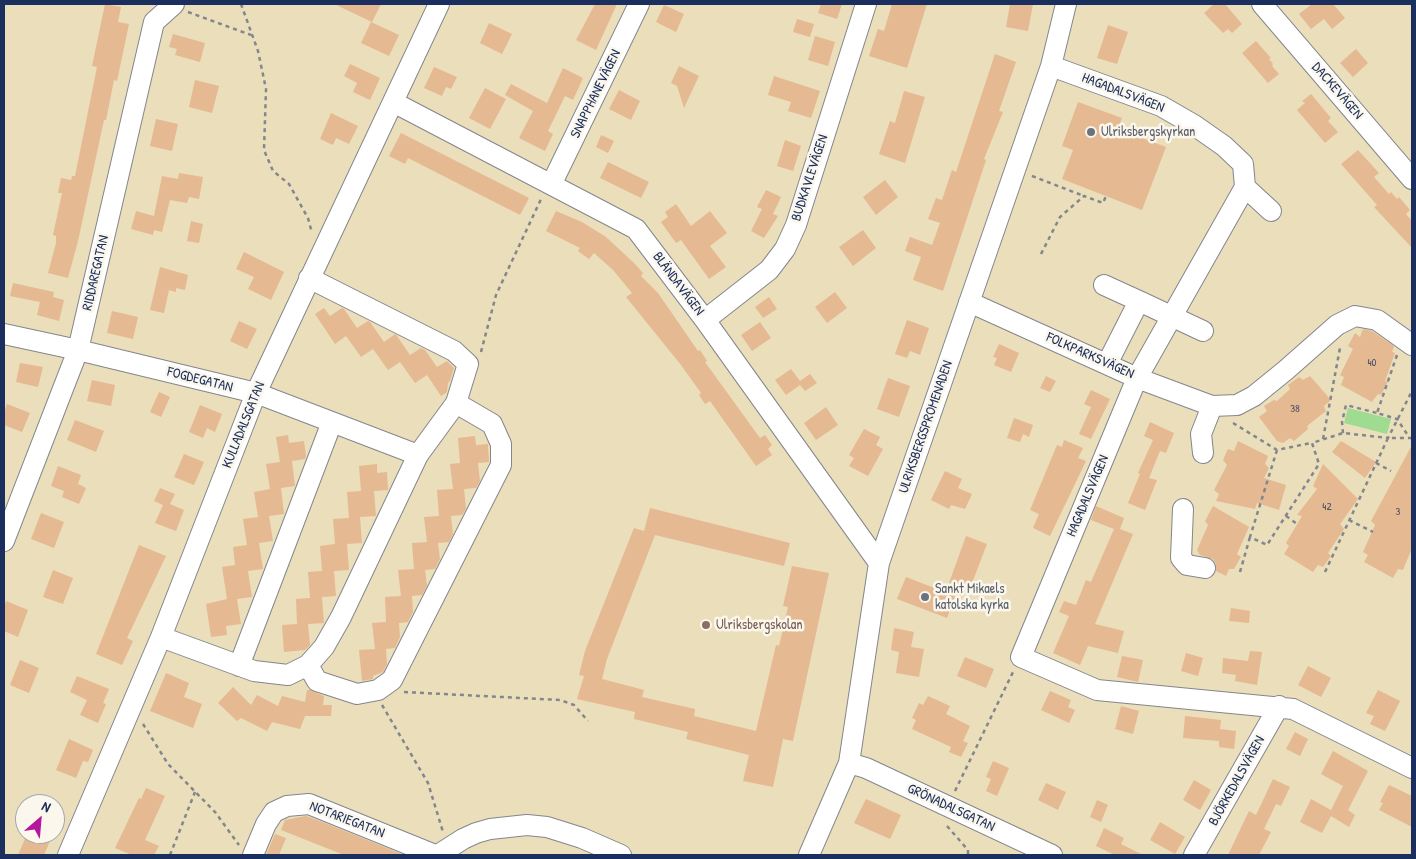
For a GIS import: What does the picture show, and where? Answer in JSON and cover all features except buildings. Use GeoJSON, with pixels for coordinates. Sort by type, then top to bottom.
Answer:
{"type":"FeatureCollection","features":[{"type":"Feature","properties":{"kind":"street","name":"RIDDAREGATAN"},"geometry":{"type":"LineString","coordinates":[[4,542],[78,350],[154,22],[172,4]]}},
{"type":"Feature","properties":{"kind":"street","name":"KULLADALSGATAN"},"geometry":{"type":"LineString","coordinates":[[68,855],[161,637],[256,393],[439,4]]}},
{"type":"Feature","properties":{"kind":"street","name":"SNAPPHANEVÄGEN"},"geometry":{"type":"LineString","coordinates":[[551,183],[639,4]]}},
{"type":"Feature","properties":{"kind":"street","name":"BUDKAVLEVÄGEN"},"geometry":{"type":"LineString","coordinates":[[706,320],[770,270],[785,249],[796,225],[866,4]]}},
{"type":"Feature","properties":{"kind":"street","name":"ULRIKSBERGSPROMENADEN"},"geometry":{"type":"LineString","coordinates":[[809,855],[849,763],[879,563],[1051,66],[1066,4]]}},
{"type":"Feature","properties":{"kind":"street","name":"DACKEVÄGEN"},"geometry":{"type":"LineString","coordinates":[[1262,4],[1412,178]]}},
{"type":"Feature","properties":{"kind":"street","name":"HAGADALSVÄGEN"},"geometry":{"type":"LineString","coordinates":[[1021,657],[1137,378],[1245,187],[1243,164],[1224,146],[1194,125],[1161,106],[1051,66]]}},
{"type":"Feature","properties":{"kind":"street","name":"BLÄNDAVÄGEN"},"geometry":{"type":"LineString","coordinates":[[393,102],[636,229],[706,320],[879,563]]}},
{"type":"Feature","properties":{"kind":"street"},"geometry":{"type":"LineString","coordinates":[[1245,187],[1270,211]]}},
{"type":"Feature","properties":{"kind":"street"},"geometry":{"type":"LineString","coordinates":[[161,637],[254,672],[288,675],[308,666],[324,648],[341,617],[418,456],[456,403],[468,364],[454,351],[309,278]]}},
{"type":"Feature","properties":{"kind":"street"},"geometry":{"type":"LineString","coordinates":[[1104,285],[1203,331]]}},
{"type":"Feature","properties":{"kind":"street"},"geometry":{"type":"LineString","coordinates":[[1107,364],[1139,301]]}},
{"type":"Feature","properties":{"kind":"street","name":"FOLKPARKSVÄGEN"},"geometry":{"type":"LineString","coordinates":[[969,302],[1137,378],[1212,406]]}},
{"type":"Feature","properties":{"kind":"street"},"geometry":{"type":"LineString","coordinates":[[1203,453],[1201,434],[1212,406],[1237,405],[1254,396],[1346,319],[1355,316],[1377,320],[1407,342]]}},
{"type":"Feature","properties":{"kind":"street","name":"FOGDEGATAN"},"geometry":{"type":"LineString","coordinates":[[4,334],[256,393],[418,456]]}},
{"type":"Feature","properties":{"kind":"street"},"geometry":{"type":"LineString","coordinates":[[308,666],[317,681],[357,694],[373,691],[392,680],[501,465],[501,444],[492,424],[456,403]]}},
{"type":"Feature","properties":{"kind":"street"},"geometry":{"type":"LineString","coordinates":[[239,666],[332,422]]}},
{"type":"Feature","properties":{"kind":"street"},"geometry":{"type":"LineString","coordinates":[[1183,509],[1181,558],[1187,565],[1206,568]]}},
{"type":"Feature","properties":{"kind":"street"},"geometry":{"type":"LineString","coordinates":[[1021,657],[1097,690],[1279,706],[1294,709],[1412,768]]}},
{"type":"Feature","properties":{"kind":"street","name":"BJÖRKEDALSVÄGEN"},"geometry":{"type":"LineString","coordinates":[[1194,855],[1279,706]]}},
{"type":"Feature","properties":{"kind":"street","name":"GRÖNADALSGATAN"},"geometry":{"type":"LineString","coordinates":[[849,763],[866,768],[1052,855]]}},
{"type":"Feature","properties":{"kind":"street","name":"NOTARIEGATAN"},"geometry":{"type":"LineString","coordinates":[[248,853],[274,812],[287,806],[309,804],[441,853]]}},
{"type":"Feature","properties":{"kind":"street"},"geometry":{"type":"LineString","coordinates":[[441,853],[463,839],[490,828],[527,825],[547,827],[582,838],[621,855]]}},
{"type":"Feature","properties":{"kind":"path"},"geometry":{"type":"LineString","coordinates":[[172,4],[215,23],[251,35]]}},
{"type":"Feature","properties":{"kind":"path"},"geometry":{"type":"LineString","coordinates":[[241,4],[258,51],[266,89],[264,150],[273,170],[289,184],[308,218],[319,258]]}},
{"type":"Feature","properties":{"kind":"path"},"geometry":{"type":"LineString","coordinates":[[1014,169],[1103,203],[1106,196]]}},
{"type":"Feature","properties":{"kind":"path"},"geometry":{"type":"LineString","coordinates":[[466,370],[475,371],[478,368],[496,295],[551,183]]}},
{"type":"Feature","properties":{"kind":"path"},"geometry":{"type":"LineString","coordinates":[[1041,254],[1060,217],[1084,196]]}},
{"type":"Feature","properties":{"kind":"path"},"geometry":{"type":"LineString","coordinates":[[1377,414],[1407,342]]}},
{"type":"Feature","properties":{"kind":"path"},"geometry":{"type":"LineString","coordinates":[[1323,439],[1340,348]]}},
{"type":"Feature","properties":{"kind":"path"},"geometry":{"type":"LineString","coordinates":[[1325,572],[1412,391]]}},
{"type":"Feature","properties":{"kind":"path"},"geometry":{"type":"LineString","coordinates":[[1343,433],[1342,422],[1346,405],[1397,419],[1411,437]]}},
{"type":"Feature","properties":{"kind":"path"},"geometry":{"type":"LineString","coordinates":[[1232,423],[1277,450],[1312,443],[1343,433],[1388,438],[1411,437]]}},
{"type":"Feature","properties":{"kind":"path"},"geometry":{"type":"LineString","coordinates":[[1250,536],[1267,544],[1286,516],[1319,464],[1312,443]]}},
{"type":"Feature","properties":{"kind":"path"},"geometry":{"type":"LineString","coordinates":[[1240,572],[1277,450]]}},
{"type":"Feature","properties":{"kind":"path"},"geometry":{"type":"LineString","coordinates":[[1376,464],[1391,471]]}},
{"type":"Feature","properties":{"kind":"path"},"geometry":{"type":"LineString","coordinates":[[1286,516],[1297,524]]}},
{"type":"Feature","properties":{"kind":"path"},"geometry":{"type":"LineString","coordinates":[[1350,520],[1373,532]]}},
{"type":"Feature","properties":{"kind":"path"},"geometry":{"type":"LineString","coordinates":[[968,855],[968,850],[941,820],[941,803],[1021,657]]}},
{"type":"Feature","properties":{"kind":"path"},"geometry":{"type":"LineString","coordinates":[[373,691],[560,700],[574,705],[588,721]]}},
{"type":"Feature","properties":{"kind":"path"},"geometry":{"type":"LineString","coordinates":[[373,691],[428,783],[437,818],[441,853]]}},
{"type":"Feature","properties":{"kind":"path"},"geometry":{"type":"LineString","coordinates":[[132,706],[168,764],[229,829],[248,853]]}},
{"type":"Feature","properties":{"kind":"path"},"geometry":{"type":"LineString","coordinates":[[170,855],[195,792]]}},
{"type":"Feature","properties":{"kind":"green space"},"geometry":{"type":"Polygon","coordinates":[[[1348,408],[1391,419],[1387,434],[1344,423],[1348,408]]]}},
{"type":"Feature","properties":{"kind":"place","name":"Ulriksbergskyrkan"},"geometry":{"type":"Point","coordinates":[1091,132]}},
{"type":"Feature","properties":{"kind":"place","name":"Sankt Mikaels katolska kyrka"},"geometry":{"type":"Point","coordinates":[925,597]}},
{"type":"Feature","properties":{"kind":"place","name":"Ulriksbergskolan"},"geometry":{"type":"Point","coordinates":[706,625]}}]}
